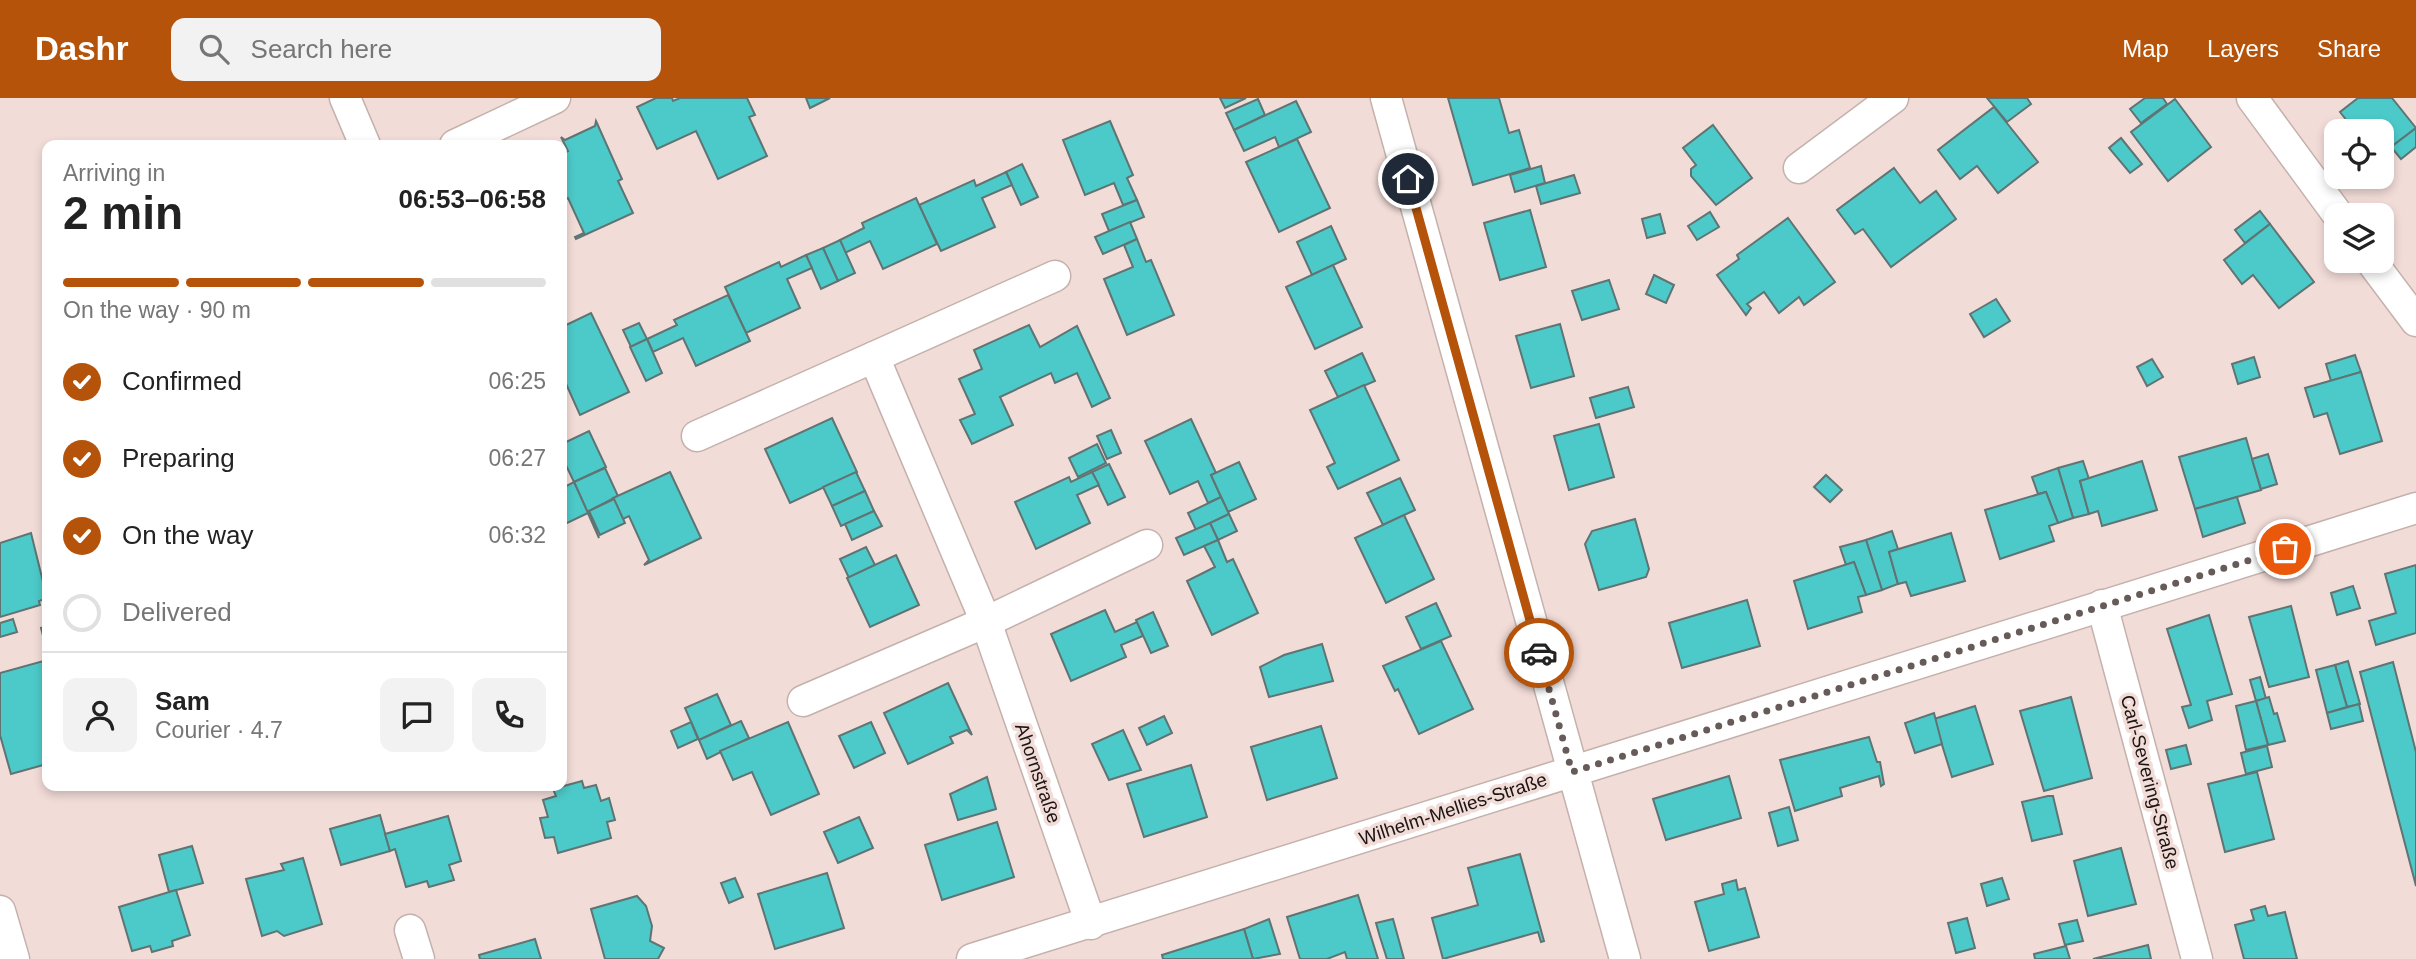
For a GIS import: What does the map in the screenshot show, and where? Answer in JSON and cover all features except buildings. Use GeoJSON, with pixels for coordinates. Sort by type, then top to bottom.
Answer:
{"type":"FeatureCollection","features":[{"type":"Feature","properties":{"kind":"street"},"geometry":{"type":"LineString","coordinates":[[345,98],[363,140]]}},
{"type":"Feature","properties":{"kind":"street"},"geometry":{"type":"LineString","coordinates":[[466,140],[555,98]]}},
{"type":"Feature","properties":{"kind":"street"},"geometry":{"type":"LineString","coordinates":[[1385,98],[1625,959]]}},
{"type":"Feature","properties":{"kind":"street"},"geometry":{"type":"LineString","coordinates":[[1799,167],[1893,98]]}},
{"type":"Feature","properties":{"kind":"street"},"geometry":{"type":"LineString","coordinates":[[2252,98],[2329,203]]}},
{"type":"Feature","properties":{"kind":"street"},"geometry":{"type":"LineString","coordinates":[[2380,273],[2416,321]]}},
{"type":"Feature","properties":{"kind":"street"},"geometry":{"type":"LineString","coordinates":[[697,436],[1055,276]]}},
{"type":"Feature","properties":{"kind":"street","name":"Ahornstraße"},"geometry":{"type":"LineString","coordinates":[[874,357],[986,622],[1091,924]]}},
{"type":"Feature","properties":{"kind":"street","name":"Wilhelm-Mellies-Straße"},"geometry":{"type":"LineString","coordinates":[[972,959],[2416,509]]}},
{"type":"Feature","properties":{"kind":"street"},"geometry":{"type":"LineString","coordinates":[[803,701],[986,622],[1147,545]]}},
{"type":"Feature","properties":{"kind":"street","name":"Carl-Severing-Straße"},"geometry":{"type":"LineString","coordinates":[[2102,605],[2197,959]]}},
{"type":"Feature","properties":{"kind":"street"},"geometry":{"type":"LineString","coordinates":[[0,911],[14,959]]}},
{"type":"Feature","properties":{"kind":"street"},"geometry":{"type":"LineString","coordinates":[[410,930],[419,959]]}},
{"type":"Feature","properties":{"kind":"way so far"},"geometry":{"type":"LineString","coordinates":[[1539,653],[1572,772],[2285,549]]}},
{"type":"Feature","properties":{"kind":"route"},"geometry":{"type":"LineString","coordinates":[[1408,179],[1539,653]]}}]}
